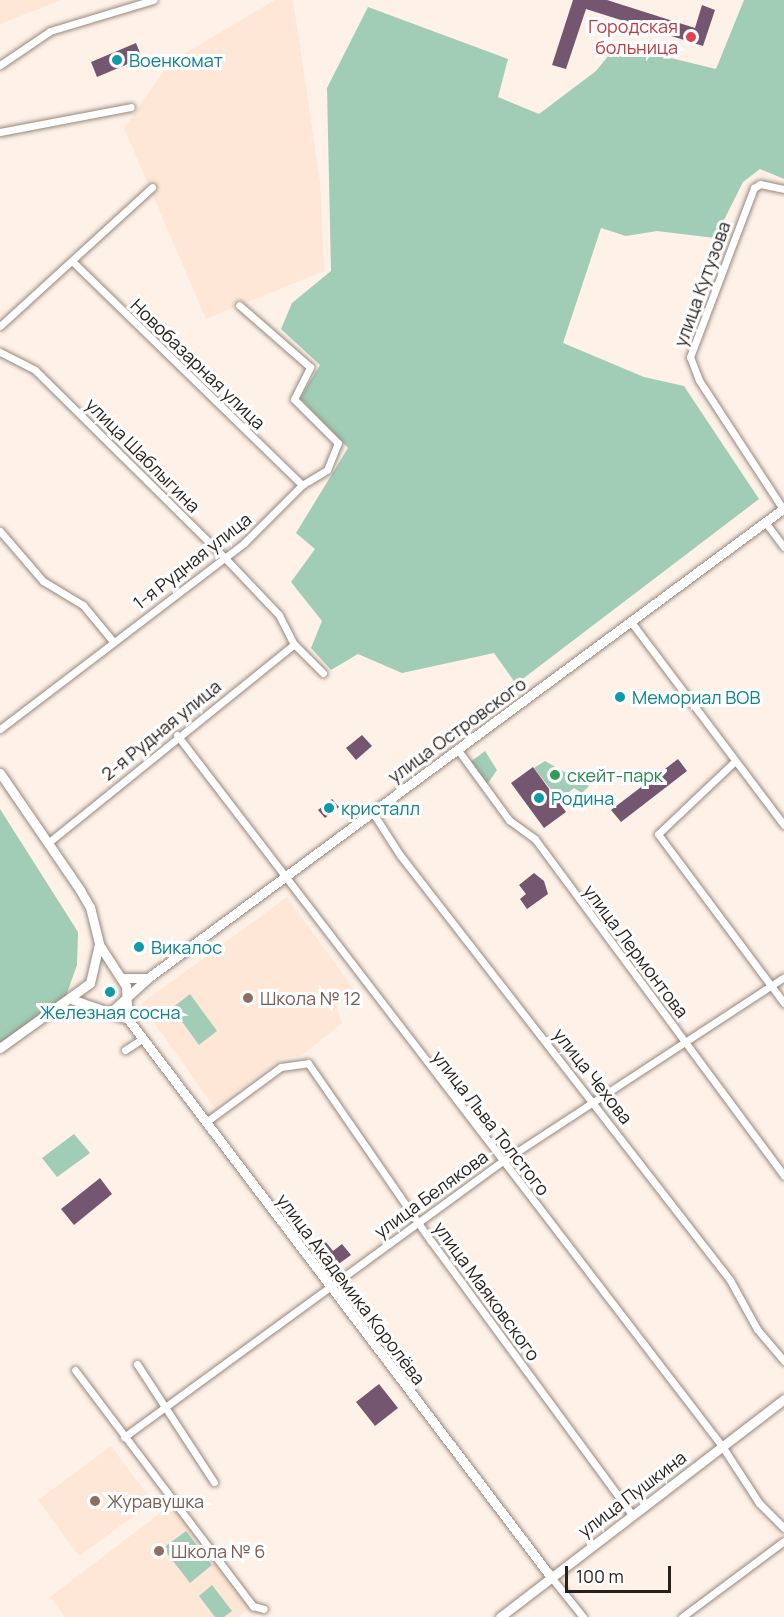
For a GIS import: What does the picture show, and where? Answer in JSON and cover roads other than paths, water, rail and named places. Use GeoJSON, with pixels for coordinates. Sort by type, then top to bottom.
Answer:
{"type":"FeatureCollection","features":[{"type":"Feature","properties":{"kind":"street"},"geometry":{"type":"LineString","coordinates":[[0,65],[50,31],[153,0]]}},
{"type":"Feature","properties":{"kind":"street"},"geometry":{"type":"LineString","coordinates":[[0,132],[131,107]]}},
{"type":"Feature","properties":{"kind":"street","name":"улица Кутузова"},"geometry":{"type":"LineString","coordinates":[[784,189],[760,184],[753,188],[690,357],[712,400],[784,508]]}},
{"type":"Feature","properties":{"kind":"street"},"geometry":{"type":"LineString","coordinates":[[0,326],[74,264],[152,188]]}},
{"type":"Feature","properties":{"kind":"street","name":"Новобазарная улица"},"geometry":{"type":"LineString","coordinates":[[74,264],[302,485]]}},
{"type":"Feature","properties":{"kind":"street","name":"1-я Рудная улица"},"geometry":{"type":"LineString","coordinates":[[0,729],[112,640],[225,557],[302,485],[327,470],[338,443],[294,399],[310,367],[239,305]]}},
{"type":"Feature","properties":{"kind":"street","name":"улица Шаблыгина"},"geometry":{"type":"LineString","coordinates":[[0,352],[36,370],[225,557],[279,615],[294,644],[323,673]]}},
{"type":"Feature","properties":{"kind":"street","name":"улица Островского"},"geometry":{"type":"LineString","coordinates":[[126,997],[148,978],[784,508]]}},
{"type":"Feature","properties":{"kind":"street"},"geometry":{"type":"LineString","coordinates":[[765,522],[784,547]]}},
{"type":"Feature","properties":{"kind":"street"},"geometry":{"type":"LineString","coordinates":[[0,531],[43,581],[83,604],[112,640]]}},
{"type":"Feature","properties":{"kind":"street"},"geometry":{"type":"LineString","coordinates":[[632,622],[784,825]]}},
{"type":"Feature","properties":{"kind":"street","name":"2-я Рудная улица"},"geometry":{"type":"LineString","coordinates":[[49,842],[177,735],[294,644]]}},
{"type":"Feature","properties":{"kind":"street","name":"улица Льва Толстого"},"geometry":{"type":"LineString","coordinates":[[177,735],[287,876],[374,998],[503,1161],[722,1446],[759,1503],[784,1528]]}},
{"type":"Feature","properties":{"kind":"street","name":"улица Лермонтова"},"geometry":{"type":"LineString","coordinates":[[458,750],[509,820],[535,839],[784,1176]]}},
{"type":"Feature","properties":{"kind":"street"},"geometry":{"type":"LineString","coordinates":[[735,761],[658,834],[784,1003]]}},
{"type":"Feature","properties":{"kind":"street"},"geometry":{"type":"LineString","coordinates":[[0,773],[49,842],[90,907],[99,944],[118,976],[126,997],[128,1019]]}},
{"type":"Feature","properties":{"kind":"street","name":"улица Чехова"},"geometry":{"type":"LineString","coordinates":[[373,813],[400,855],[595,1102],[730,1280],[757,1329],[784,1362]]}},
{"type":"Feature","properties":{"kind":"street"},"geometry":{"type":"LineString","coordinates":[[91,1003],[99,944]]}},
{"type":"Feature","properties":{"kind":"street"},"geometry":{"type":"LineString","coordinates":[[0,1048],[71,999],[93,979],[118,976],[148,978]]}},
{"type":"Feature","properties":{"kind":"street","name":"улица Белякова"},"geometry":{"type":"LineString","coordinates":[[124,1437],[503,1161],[687,1044],[784,977]]}},
{"type":"Feature","properties":{"kind":"street"},"geometry":{"type":"LineString","coordinates":[[112,1011],[126,997]]}},
{"type":"Feature","properties":{"kind":"street"},"geometry":{"type":"LineString","coordinates":[[71,999],[91,1003],[128,1019]]}},
{"type":"Feature","properties":{"kind":"street","name":"улица Академика Королёва"},"geometry":{"type":"LineString","coordinates":[[128,1019],[551,1577]]}},
{"type":"Feature","properties":{"kind":"street"},"geometry":{"type":"LineString","coordinates":[[125,1050],[142,1039]]}},
{"type":"Feature","properties":{"kind":"street","name":"улица Маяковского"},"geometry":{"type":"LineString","coordinates":[[206,1122],[281,1067],[308,1063],[419,1221],[632,1515]]}},
{"type":"Feature","properties":{"kind":"street"},"geometry":{"type":"LineString","coordinates":[[137,1364],[214,1482]]}},
{"type":"Feature","properties":{"kind":"street"},"geometry":{"type":"LineString","coordinates":[[75,1370],[253,1606],[264,1609]]}},
{"type":"Feature","properties":{"kind":"street","name":"улица Пушкина"},"geometry":{"type":"LineString","coordinates":[[500,1617],[784,1399]]}},
{"type":"Feature","properties":{"kind":"street"},"geometry":{"type":"LineString","coordinates":[[682,1617],[784,1540]]}},
{"type":"Feature","properties":{"kind":"street"},"geometry":{"type":"LineString","coordinates":[[551,1577],[583,1617]]}},
{"type":"Feature","properties":{"kind":"place","name":"Городская больница"},"geometry":{"type":"Point","coordinates":[691,37]}},
{"type":"Feature","properties":{"kind":"place","name":"Военкомат"},"geometry":{"type":"Point","coordinates":[117,60]}},
{"type":"Feature","properties":{"kind":"place","name":"Мемориал ВОВ"},"geometry":{"type":"Point","coordinates":[620,697]}},
{"type":"Feature","properties":{"kind":"place","name":"скейт-парк"},"geometry":{"type":"Point","coordinates":[555,775]}},
{"type":"Feature","properties":{"kind":"place","name":"Родина"},"geometry":{"type":"Point","coordinates":[539,798]}},
{"type":"Feature","properties":{"kind":"place","name":"кристалл"},"geometry":{"type":"Point","coordinates":[329,808]}},
{"type":"Feature","properties":{"kind":"place","name":"Викалос"},"geometry":{"type":"Point","coordinates":[139,947]}},
{"type":"Feature","properties":{"kind":"place","name":"Железная сосна"},"geometry":{"type":"Point","coordinates":[110,992]}},
{"type":"Feature","properties":{"kind":"place","name":"Школа № 12"},"geometry":{"type":"Point","coordinates":[248,998]}},
{"type":"Feature","properties":{"kind":"place","name":"Журавушка"},"geometry":{"type":"Point","coordinates":[95,1501]}},
{"type":"Feature","properties":{"kind":"place","name":"Школа № 6"},"geometry":{"type":"Point","coordinates":[159,1551]}}]}
